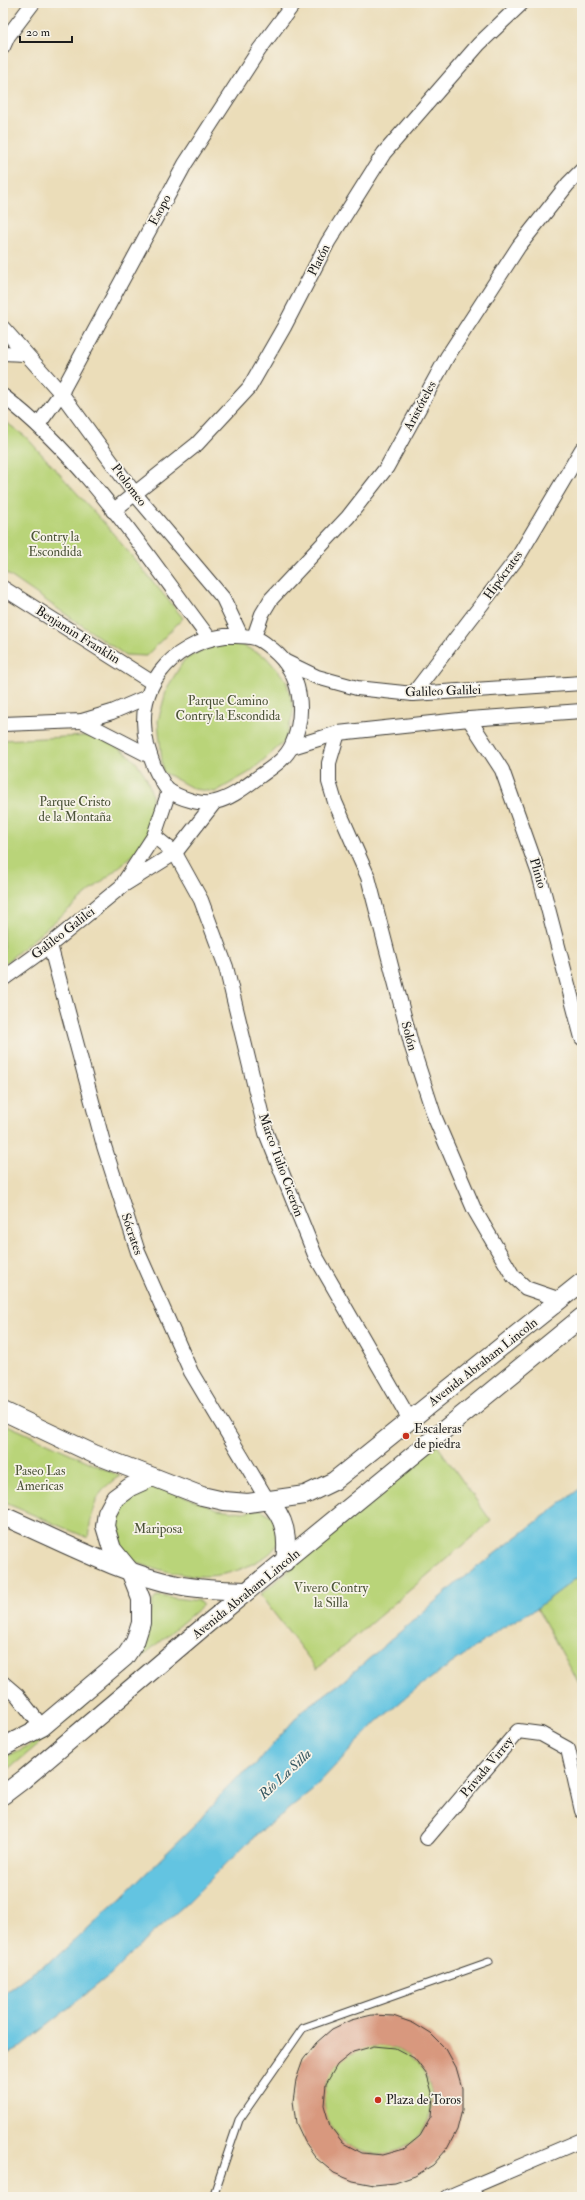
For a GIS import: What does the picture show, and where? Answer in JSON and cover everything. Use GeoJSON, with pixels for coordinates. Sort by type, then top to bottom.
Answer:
{"type":"FeatureCollection","features":[{"type":"Feature","properties":{"kind":"street"},"geometry":{"type":"LineString","coordinates":[[5,39],[33,3]]}},
{"type":"Feature","properties":{"kind":"street","name":"Esopo"},"geometry":{"type":"LineString","coordinates":[[38,425],[61,393],[185,164],[258,50],[294,3]]}},
{"type":"Feature","properties":{"kind":"street","name":"Platón"},"geometry":{"type":"LineString","coordinates":[[113,511],[196,444],[249,388],[284,327],[328,242],[384,153],[479,44],[522,3]]}},
{"type":"Feature","properties":{"kind":"street","name":"Aristóteles"},"geometry":{"type":"LineString","coordinates":[[248,637],[271,599],[348,516],[387,467],[447,357],[515,253],[568,184],[582,170]]}},
{"type":"Feature","properties":{"kind":"street","name":"Ptolomeo"},"geometry":{"type":"LineString","coordinates":[[3,328],[61,393],[135,494],[223,598],[248,637]]}},
{"type":"Feature","properties":{"kind":"street"},"geometry":{"type":"LineString","coordinates":[[3,353],[25,354]]}},
{"type":"Feature","properties":{"kind":"street"},"geometry":{"type":"LineString","coordinates":[[3,396],[46,432],[113,511],[209,638]]}},
{"type":"Feature","properties":{"kind":"street","name":"Hipócrates"},"geometry":{"type":"LineString","coordinates":[[413,694],[518,557],[582,449]]}},
{"type":"Feature","properties":{"kind":"street","name":"Benjamin Franklin"},"geometry":{"type":"LineString","coordinates":[[3,588],[153,683]]}},
{"type":"Feature","properties":{"kind":"street"},"geometry":{"type":"LineString","coordinates":[[248,637],[263,642],[286,662],[295,677],[300,697],[299,723],[292,747],[276,765],[231,796],[214,803],[198,802],[169,790],[157,774],[150,756],[144,722],[147,697],[153,683],[164,666],[181,651],[209,638],[248,637]]}},
{"type":"Feature","properties":{"kind":"street","name":"Galileo Galilei"},"geometry":{"type":"LineString","coordinates":[[286,662],[316,677],[357,688],[413,694],[582,683]]}},
{"type":"Feature","properties":{"kind":"street"},"geometry":{"type":"LineString","coordinates":[[3,724],[82,721],[112,712],[147,697]]}},
{"type":"Feature","properties":{"kind":"street"},"geometry":{"type":"LineString","coordinates":[[292,747],[338,733],[469,719],[582,712]]}},
{"type":"Feature","properties":{"kind":"street","name":"Plinio"},"geometry":{"type":"LineString","coordinates":[[469,719],[502,770],[540,874],[576,1020],[582,1038]]}},
{"type":"Feature","properties":{"kind":"street"},"geometry":{"type":"LineString","coordinates":[[82,721],[150,756]]}},
{"type":"Feature","properties":{"kind":"street","name":"Solón"},"geometry":{"type":"LineString","coordinates":[[338,733],[329,763],[329,782],[334,802],[368,877],[412,1047],[435,1118],[474,1209],[513,1276],[526,1288],[561,1300]]}},
{"type":"Feature","properties":{"kind":"street","name":"Galileo Galilei"},"geometry":{"type":"LineString","coordinates":[[122,886],[154,836],[169,790]]}},
{"type":"Feature","properties":{"kind":"street","name":"Galileo Galilei"},"geometry":{"type":"LineString","coordinates":[[3,979],[50,945],[122,886],[175,853],[214,803]]}},
{"type":"Feature","properties":{"kind":"street","name":"Marco Tulio Cicerón"},"geometry":{"type":"LineString","coordinates":[[154,836],[175,853],[201,900],[226,967],[266,1132],[314,1255],[410,1420]]}},
{"type":"Feature","properties":{"kind":"street","name":"Sócrates"},"geometry":{"type":"LineString","coordinates":[[50,945],[101,1139],[138,1252],[191,1372],[268,1501]]}},
{"type":"Feature","properties":{"kind":"street","name":"Avenida Abraham Lincoln"},"geometry":{"type":"LineString","coordinates":[[3,1411],[94,1454],[202,1496],[224,1501],[248,1503],[305,1495],[334,1481],[582,1282]]}},
{"type":"Feature","properties":{"kind":"street","name":"Avenida Abraham Lincoln"},"geometry":{"type":"LineString","coordinates":[[3,1795],[247,1591],[286,1562],[582,1317]]}},
{"type":"Feature","properties":{"kind":"street"},"geometry":{"type":"LineString","coordinates":[[3,1747],[42,1727],[125,1657],[135,1642],[141,1623],[141,1599],[130,1571],[112,1549],[106,1526],[107,1513],[115,1498],[123,1491],[152,1477]]}},
{"type":"Feature","properties":{"kind":"street"},"geometry":{"type":"LineString","coordinates":[[268,1501],[276,1508],[286,1531],[288,1541],[286,1562]]}},
{"type":"Feature","properties":{"kind":"street"},"geometry":{"type":"LineString","coordinates":[[3,1516],[130,1571],[178,1585],[247,1591]]}},
{"type":"Feature","properties":{"kind":"street"},"geometry":{"type":"LineString","coordinates":[[3,1683],[17,1695],[42,1727]]}},
{"type":"Feature","properties":{"kind":"street","name":"Privada Virrey"},"geometry":{"type":"LineString","coordinates":[[428,1838],[518,1731],[541,1734],[568,1748],[582,1811]]}},
{"type":"Feature","properties":{"kind":"street"},"geometry":{"type":"LineString","coordinates":[[448,2197],[476,2192],[582,2140]]}},
{"type":"Feature","properties":{"kind":"lane"},"geometry":{"type":"LineString","coordinates":[[213,2197],[239,2120],[303,2028],[489,1962]]}},
{"type":"Feature","properties":{"kind":"green space","name":"Contry la Escondida"},"geometry":{"type":"Polygon","coordinates":[[[3,420],[26,437],[106,525],[183,618],[146,656],[125,655],[3,571],[3,420]]]}},
{"type":"Feature","properties":{"kind":"green space","name":"Parque Camino Contry la Escondida"},"geometry":{"type":"Polygon","coordinates":[[[236,642],[266,657],[286,680],[294,710],[285,741],[250,772],[215,792],[194,789],[163,772],[158,721],[167,688],[184,660],[211,645],[236,642]]]}},
{"type":"Feature","properties":{"kind":"green space","name":"Parque Cristo de la Montaña"},"geometry":{"type":"Polygon","coordinates":[[[85,736],[102,740],[117,747],[130,756],[140,768],[148,781],[152,796],[152,813],[149,831],[139,850],[3,965],[3,740],[85,736]]]}},
{"type":"Feature","properties":{"kind":"green space","name":"Paseo Las Americas"},"geometry":{"type":"Polygon","coordinates":[[[3,1423],[120,1476],[105,1488],[96,1502],[88,1538],[3,1502],[3,1423]]]}},
{"type":"Feature","properties":{"kind":"green space","name":"Vivero Contry la Silla"},"geometry":{"type":"Polygon","coordinates":[[[437,1445],[491,1521],[317,1669],[260,1595],[437,1445]]]}},
{"type":"Feature","properties":{"kind":"green space","name":"Mariposa"},"geometry":{"type":"Polygon","coordinates":[[[151,1486],[171,1491],[218,1509],[243,1512],[260,1509],[274,1517],[281,1539],[275,1548],[265,1557],[252,1564],[228,1573],[191,1576],[141,1564],[132,1560],[121,1552],[117,1546],[113,1533],[113,1526],[115,1513],[120,1500],[151,1486]]]}},
{"type":"Feature","properties":{"kind":"green space"},"geometry":{"type":"Polygon","coordinates":[[[582,1574],[582,1689],[537,1608],[582,1574]]]}},
{"type":"Feature","properties":{"kind":"green space"},"geometry":{"type":"Polygon","coordinates":[[[157,1596],[200,1601],[203,1605],[3,1774],[3,1758],[28,1746],[144,1640],[153,1601],[157,1596]]]}},
{"type":"Feature","properties":{"kind":"green space","name":"Plaza de Toros"},"geometry":{"type":"Polygon","coordinates":[[[378,2046],[399,2050],[417,2061],[428,2079],[432,2100],[428,2121],[417,2139],[399,2150],[378,2154],[357,2150],[339,2139],[328,2121],[324,2100],[328,2079],[339,2061],[357,2050],[378,2046]]]}},
{"type":"Feature","properties":{"kind":"water","name":"Río La Silla"},"geometry":{"type":"Polygon","coordinates":[[[582,1487],[582,1574],[537,1608],[502,1628],[417,1688],[377,1722],[313,1789],[247,1843],[187,1903],[141,1944],[111,1974],[16,2050],[3,2056],[3,1994],[27,1976],[54,1959],[120,1899],[195,1825],[234,1780],[255,1765],[302,1711],[342,1682],[459,1581],[582,1487]]]}},
{"type":"Feature","properties":{"kind":"building"},"geometry":{"type":"Polygon","coordinates":[[[372,2015],[393,2016],[413,2023],[431,2034],[446,2049],[456,2067],[462,2088],[462,2110],[457,2130],[447,2149],[433,2165],[415,2176],[395,2183],[374,2185],[353,2181],[334,2173],[317,2159],[305,2142],[296,2123],[293,2101],[296,2080],[303,2060],[316,2043],[332,2029],[351,2020],[372,2015]],[[374,2046],[353,2052],[337,2065],[326,2084],[324,2105],[330,2126],[343,2143],[362,2153],[383,2155],[404,2149],[420,2136],[431,2117],[433,2096],[427,2075],[414,2058],[395,2048],[374,2046]]]}},
{"type":"Feature","properties":{"kind":"place","name":"Escaleras de piedra"},"geometry":{"type":"Point","coordinates":[406,1436]}},
{"type":"Feature","properties":{"kind":"place","name":"Plaza de Toros"},"geometry":{"type":"Point","coordinates":[378,2100]}}]}
